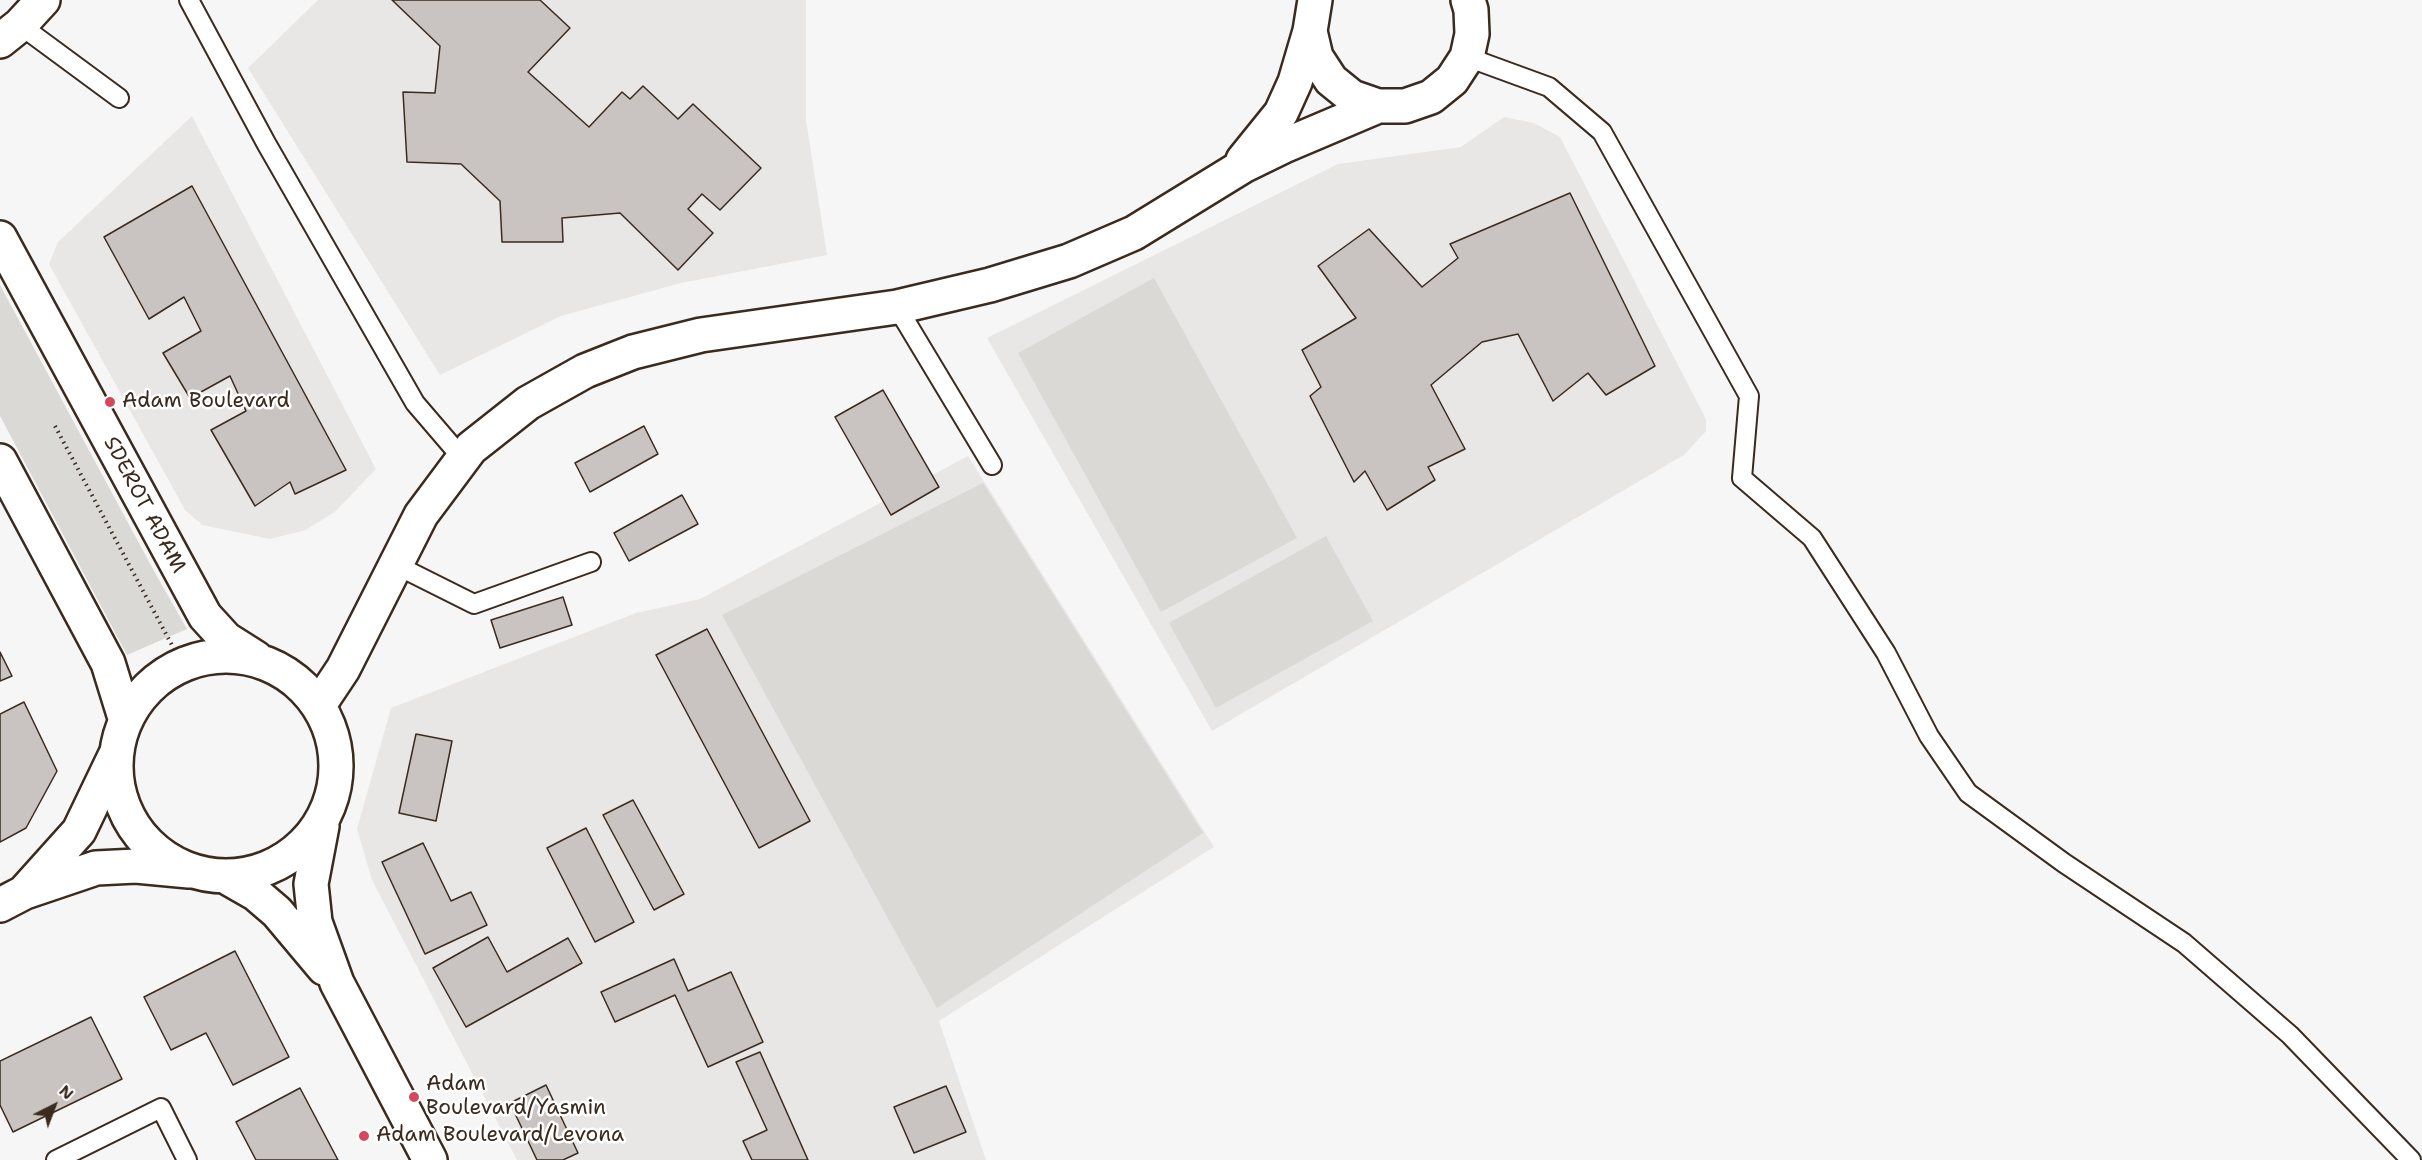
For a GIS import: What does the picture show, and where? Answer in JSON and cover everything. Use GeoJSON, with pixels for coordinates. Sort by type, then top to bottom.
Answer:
{"type":"FeatureCollection","features":[{"type":"Feature","properties":{"kind":"street"},"geometry":{"type":"LineString","coordinates":[[10,33],[42,0]]}},
{"type":"Feature","properties":{"kind":"street"},"geometry":{"type":"LineString","coordinates":[[1312,15],[1316,57],[1331,80],[1352,98],[1378,106],[1405,106],[1431,97],[1452,80],[1467,57],[1472,34],[1471,10],[1468,0]]}},
{"type":"Feature","properties":{"kind":"street"},"geometry":{"type":"LineString","coordinates":[[1230,175],[1281,113],[1295,82],[1312,15]]}},
{"type":"Feature","properties":{"kind":"street"},"geometry":{"type":"LineString","coordinates":[[319,705],[343,669],[421,516],[471,448],[528,403],[585,371],[633,352],[701,335],[897,306],[990,285],[1069,261],[1134,233],[1286,144],[1378,106]]}},
{"type":"Feature","properties":{"kind":"street","name":"SDEROT ADAM"},"geometry":{"type":"LineString","coordinates":[[0,238],[205,616],[226,639],[292,677],[319,705],[336,748],[336,787],[322,824],[311,884],[315,922],[336,983],[430,1160]]}},
{"type":"Feature","properties":{"kind":"street"},"geometry":{"type":"LineString","coordinates":[[0,461],[108,663],[125,718]]}},
{"type":"Feature","properties":{"kind":"street","name":"SDEROT ADAM"},"geometry":{"type":"LineString","coordinates":[[258,659],[219,655],[182,664],[148,687],[125,718],[115,756],[118,794],[130,823],[155,852],[189,871],[228,878],[256,894],[277,912],[336,983]]}},
{"type":"Feature","properties":{"kind":"street"},"geometry":{"type":"LineString","coordinates":[[12,898],[79,831],[115,756]]}},
{"type":"Feature","properties":{"kind":"street","name":"SDEROT ADAM"},"geometry":{"type":"LineString","coordinates":[[228,878],[263,872],[297,853],[322,824]]}},
{"type":"Feature","properties":{"kind":"street"},"geometry":{"type":"LineString","coordinates":[[12,898],[96,868],[136,866],[189,871]]}},
{"type":"Feature","properties":{"kind":"lane"},"geometry":{"type":"LineString","coordinates":[[189,0],[266,143],[415,403],[463,459]]}},
{"type":"Feature","properties":{"kind":"lane"},"geometry":{"type":"LineString","coordinates":[[10,33],[118,98]]}},
{"type":"Feature","properties":{"kind":"lane"},"geometry":{"type":"LineString","coordinates":[[1467,57],[1550,87],[1602,132],[1749,396],[1742,478],[1812,537],[1886,653],[1929,736],[1968,793],[2064,863],[2184,943],[2290,1035],[2411,1160]]}},
{"type":"Feature","properties":{"kind":"lane"},"geometry":{"type":"LineString","coordinates":[[897,306],[992,465]]}},
{"type":"Feature","properties":{"kind":"lane"},"geometry":{"type":"LineString","coordinates":[[396,565],[474,604],[591,562]]}},
{"type":"Feature","properties":{"kind":"lane"},"geometry":{"type":"LineString","coordinates":[[56,1160],[160,1108],[187,1160]]}},
{"type":"Feature","properties":{"kind":"path"},"geometry":{"type":"LineString","coordinates":[[50,416],[182,664]]}},
{"type":"Feature","properties":{"kind":"shaded area"},"geometry":{"type":"Polygon","coordinates":[[[318,0],[806,0],[806,120],[827,255],[681,283],[561,316],[440,375],[248,68],[318,0]]]}},
{"type":"Feature","properties":{"kind":"shaded area"},"geometry":{"type":"Polygon","coordinates":[[[192,116],[376,469],[336,511],[306,530],[270,539],[202,525],[185,510],[49,264],[58,242],[192,116]]]}},
{"type":"Feature","properties":{"kind":"shaded area"},"geometry":{"type":"Polygon","coordinates":[[[1504,117],[1534,123],[1560,137],[1706,419],[1706,431],[1684,455],[1212,731],[987,338],[1338,164],[1461,147],[1504,117]]]}},
{"type":"Feature","properties":{"kind":"shaded area"},"geometry":{"type":"Polygon","coordinates":[[[1154,278],[1297,538],[1161,612],[1018,353],[1154,278]]]}},
{"type":"Feature","properties":{"kind":"shaded area"},"geometry":{"type":"Polygon","coordinates":[[[0,285],[187,629],[127,655],[0,416],[0,285]]]}},
{"type":"Feature","properties":{"kind":"shaded area"},"geometry":{"type":"Polygon","coordinates":[[[968,456],[1214,847],[939,1021],[986,1160],[517,1160],[372,880],[357,829],[391,708],[636,613],[700,599],[968,456]]]}},
{"type":"Feature","properties":{"kind":"shaded area"},"geometry":{"type":"Polygon","coordinates":[[[983,483],[1203,833],[937,1008],[722,615],[983,483]]]}},
{"type":"Feature","properties":{"kind":"shaded area"},"geometry":{"type":"Polygon","coordinates":[[[1326,536],[1373,621],[1216,708],[1169,623],[1326,536]]]}},
{"type":"Feature","properties":{"kind":"building"},"geometry":{"type":"Polygon","coordinates":[[[392,0],[540,0],[570,28],[528,72],[589,127],[622,92],[630,99],[643,86],[678,119],[693,104],[761,168],[720,210],[702,194],[688,209],[713,233],[678,270],[620,213],[562,218],[563,242],[502,242],[500,201],[461,164],[407,162],[403,92],[435,93],[440,46],[392,0]]]}},
{"type":"Feature","properties":{"kind":"building"},"geometry":{"type":"Polygon","coordinates":[[[192,186],[346,470],[295,494],[290,482],[255,506],[211,430],[246,411],[230,376],[190,398],[163,353],[201,331],[184,297],[149,319],[104,237],[192,186]]]}},
{"type":"Feature","properties":{"kind":"building"},"geometry":{"type":"Polygon","coordinates":[[[1570,193],[1655,366],[1606,395],[1588,373],[1553,401],[1518,334],[1482,342],[1431,385],[1465,449],[1428,467],[1435,480],[1387,510],[1365,471],[1354,482],[1310,396],[1321,387],[1302,350],[1356,318],[1318,266],[1369,229],[1422,287],[1458,258],[1450,244],[1570,193]]]}},
{"type":"Feature","properties":{"kind":"building"},"geometry":{"type":"Polygon","coordinates":[[[883,390],[939,487],[891,515],[835,417],[883,390]]]}},
{"type":"Feature","properties":{"kind":"building"},"geometry":{"type":"Polygon","coordinates":[[[644,426],[658,454],[590,492],[575,463],[644,426]]]}},
{"type":"Feature","properties":{"kind":"building"},"geometry":{"type":"Polygon","coordinates":[[[682,495],[698,524],[629,561],[614,533],[682,495]]]}},
{"type":"Feature","properties":{"kind":"building"},"geometry":{"type":"Polygon","coordinates":[[[563,597],[572,625],[500,648],[491,620],[563,597]]]}},
{"type":"Feature","properties":{"kind":"building"},"geometry":{"type":"Polygon","coordinates":[[[707,629],[810,821],[759,848],[656,655],[707,629]]]}},
{"type":"Feature","properties":{"kind":"building"},"geometry":{"type":"Polygon","coordinates":[[[0,652],[12,676],[0,681],[0,652]]]}},
{"type":"Feature","properties":{"kind":"building"},"geometry":{"type":"Polygon","coordinates":[[[24,702],[57,771],[26,828],[0,842],[0,714],[24,702]]]}},
{"type":"Feature","properties":{"kind":"building"},"geometry":{"type":"Polygon","coordinates":[[[416,734],[452,741],[436,821],[399,813],[416,734]]]}},
{"type":"Feature","properties":{"kind":"building"},"geometry":{"type":"Polygon","coordinates":[[[633,800],[684,894],[654,910],[603,815],[633,800]]]}},
{"type":"Feature","properties":{"kind":"building"},"geometry":{"type":"Polygon","coordinates":[[[586,828],[634,922],[595,942],[547,848],[586,828]]]}},
{"type":"Feature","properties":{"kind":"building"},"geometry":{"type":"Polygon","coordinates":[[[423,843],[451,901],[471,892],[487,925],[425,954],[382,862],[423,843]]]}},
{"type":"Feature","properties":{"kind":"building"},"geometry":{"type":"Polygon","coordinates":[[[488,937],[507,972],[568,938],[582,963],[466,1027],[433,968],[488,937]]]}},
{"type":"Feature","properties":{"kind":"building"},"geometry":{"type":"Polygon","coordinates":[[[235,951],[289,1057],[233,1085],[206,1033],[171,1050],[144,997],[235,951]]]}},
{"type":"Feature","properties":{"kind":"building"},"geometry":{"type":"Polygon","coordinates":[[[674,959],[688,991],[731,972],[763,1042],[708,1067],[675,995],[615,1022],[601,992],[674,959]]]}},
{"type":"Feature","properties":{"kind":"building"},"geometry":{"type":"Polygon","coordinates":[[[91,1017],[122,1079],[13,1132],[0,1105],[0,1061],[91,1017]]]}},
{"type":"Feature","properties":{"kind":"building"},"geometry":{"type":"Polygon","coordinates":[[[760,1052],[808,1160],[752,1160],[743,1141],[767,1130],[736,1062],[760,1052]]]}},
{"type":"Feature","properties":{"kind":"building"},"geometry":{"type":"Polygon","coordinates":[[[546,1085],[578,1153],[563,1160],[537,1160],[510,1103],[546,1085]]]}},
{"type":"Feature","properties":{"kind":"building"},"geometry":{"type":"Polygon","coordinates":[[[946,1086],[966,1132],[914,1153],[894,1107],[946,1086]]]}},
{"type":"Feature","properties":{"kind":"building"},"geometry":{"type":"Polygon","coordinates":[[[300,1088],[338,1160],[256,1160],[236,1122],[300,1088]]]}},
{"type":"Feature","properties":{"kind":"place","name":"Adam Boulevard"},"geometry":{"type":"Point","coordinates":[110,402]}},
{"type":"Feature","properties":{"kind":"place","name":"Adam Boulevard/Yasmin"},"geometry":{"type":"Point","coordinates":[414,1097]}},
{"type":"Feature","properties":{"kind":"place","name":"Adam Boulevard/Levona"},"geometry":{"type":"Point","coordinates":[364,1136]}}]}
